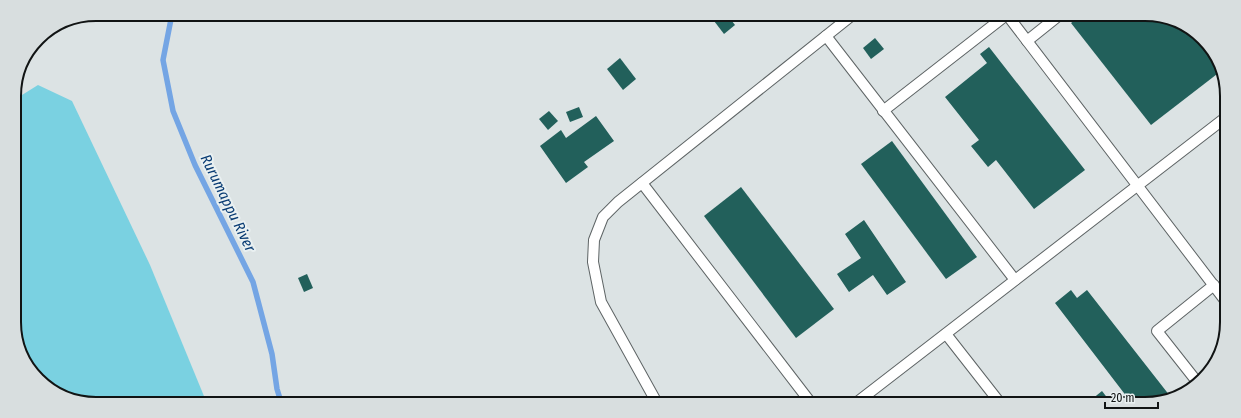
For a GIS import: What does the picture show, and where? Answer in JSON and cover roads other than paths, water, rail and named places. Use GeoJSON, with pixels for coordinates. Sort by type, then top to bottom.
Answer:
{"type":"FeatureCollection","features":[{"type":"Feature","properties":{"kind":"lane"},"geometry":{"type":"LineString","coordinates":[[653,397],[601,302],[593,262],[594,240],[603,217],[618,202],[845,21]]}},
{"type":"Feature","properties":{"kind":"lane"},"geometry":{"type":"LineString","coordinates":[[883,111],[999,21]]}},
{"type":"Feature","properties":{"kind":"lane"},"geometry":{"type":"LineString","coordinates":[[1012,21],[1220,293]]}},
{"type":"Feature","properties":{"kind":"lane"},"geometry":{"type":"LineString","coordinates":[[1027,41],[1052,21]]}},
{"type":"Feature","properties":{"kind":"lane"},"geometry":{"type":"LineString","coordinates":[[826,36],[1015,280]]}},
{"type":"Feature","properties":{"kind":"lane"},"geometry":{"type":"LineString","coordinates":[[864,397],[1220,122]]}},
{"type":"Feature","properties":{"kind":"lane"},"geometry":{"type":"LineString","coordinates":[[642,183],[806,397]]}},
{"type":"Feature","properties":{"kind":"lane"},"geometry":{"type":"LineString","coordinates":[[1194,378],[1156,332],[1214,285]]}},
{"type":"Feature","properties":{"kind":"lane"},"geometry":{"type":"LineString","coordinates":[[946,334],[995,397]]}},
{"type":"Feature","properties":{"kind":"waterway","name":"Rurumappu River"},"geometry":{"type":"LineString","coordinates":[[171,21],[163,60],[173,111],[195,165],[253,282],[272,354],[279,397]]}}]}
